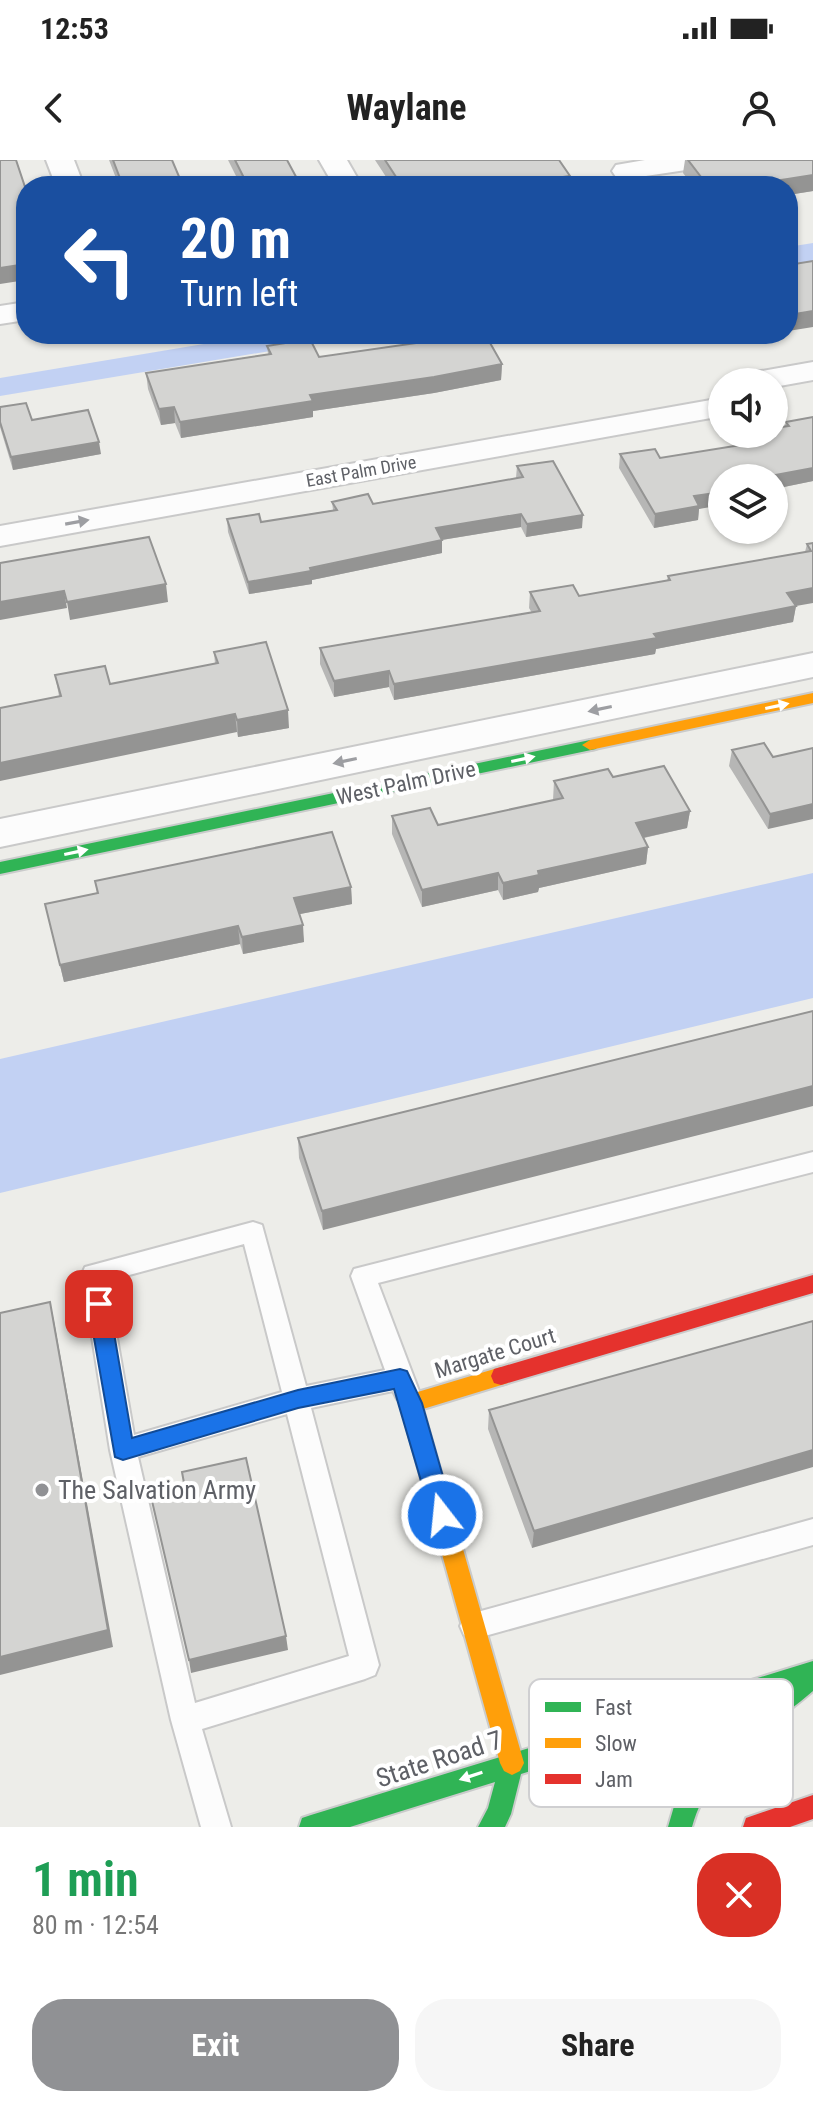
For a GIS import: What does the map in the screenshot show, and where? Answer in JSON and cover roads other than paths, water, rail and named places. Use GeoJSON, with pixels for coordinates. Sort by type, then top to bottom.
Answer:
{"type":"FeatureCollection","features":[{"type":"Feature","properties":{"kind":"street"},"geometry":{"type":"LineString","coordinates":[[626,172],[699,160]]}},
{"type":"Feature","properties":{"kind":"street"},"geometry":{"type":"LineString","coordinates":[[788,375],[813,371]]}},
{"type":"Feature","properties":{"kind":"street","name":"East Palm Drive"},"geometry":{"type":"LineString","coordinates":[[0,536],[649,410],[708,391]]}},
{"type":"Feature","properties":{"kind":"street"},"geometry":{"type":"LineString","coordinates":[[788,395],[813,391]]}},
{"type":"Feature","properties":{"kind":"street","name":"East Palm Drive"},"geometry":{"type":"LineString","coordinates":[[0,511],[649,410],[708,408]]}},
{"type":"Feature","properties":{"kind":"street","name":"West Palm Drive"},"geometry":{"type":"LineString","coordinates":[[0,868],[667,712],[813,665]]}},
{"type":"Feature","properties":{"kind":"street","name":"West Palm Drive"},"geometry":{"type":"LineString","coordinates":[[0,833],[667,712],[813,698]]}},
{"type":"Feature","properties":{"kind":"street","name":"Margate Court"},"geometry":{"type":"LineString","coordinates":[[411,1403],[813,1284]]}},
{"type":"Feature","properties":{"kind":"street"},"geometry":{"type":"LineString","coordinates":[[411,1403],[512,1763],[499,1814],[490,1827]]}},
{"type":"Feature","properties":{"kind":"street"},"geometry":{"type":"LineString","coordinates":[[793,1691],[813,1674]]}},
{"type":"Feature","properties":{"kind":"street","name":"State Road 7"},"geometry":{"type":"LineString","coordinates":[[793,1680],[813,1674]]}},
{"type":"Feature","properties":{"kind":"street","name":"State Road 7"},"geometry":{"type":"LineString","coordinates":[[311,1827],[529,1758]]}},
{"type":"Feature","properties":{"kind":"street"},"geometry":{"type":"LineString","coordinates":[[680,1827],[685,1807]]}},
{"type":"Feature","properties":{"kind":"street"},"geometry":{"type":"LineString","coordinates":[[755,1827],[813,1807]]}},
{"type":"Feature","properties":{"kind":"lane"},"geometry":{"type":"LineString","coordinates":[[411,1403],[363,1276],[813,1162]]}},
{"type":"Feature","properties":{"kind":"lane"},"geometry":{"type":"LineString","coordinates":[[185,1720],[365,1665],[253,1232],[94,1274],[123,1450],[185,1720],[216,1827]]}},
{"type":"Feature","properties":{"kind":"lane"},"geometry":{"type":"LineString","coordinates":[[123,1450],[298,1399],[400,1378]]}},
{"type":"Feature","properties":{"kind":"lane"},"geometry":{"type":"LineString","coordinates":[[474,1626],[813,1532]]}},
{"type":"Feature","properties":{"kind":"water"},"geometry":{"type":"Polygon","coordinates":[[[813,873],[813,998],[0,1193],[0,1059],[813,873]]]}},
{"type":"Feature","properties":{"kind":"waterway"},"geometry":{"type":"LineString","coordinates":[[798,254],[813,252]]}},
{"type":"Feature","properties":{"kind":"waterway"},"geometry":{"type":"LineString","coordinates":[[0,387],[258,344]]}},
{"type":"Feature","properties":{"kind":"place","name":"The Salvation Army"},"geometry":{"type":"Point","coordinates":[42,1490]}}]}
